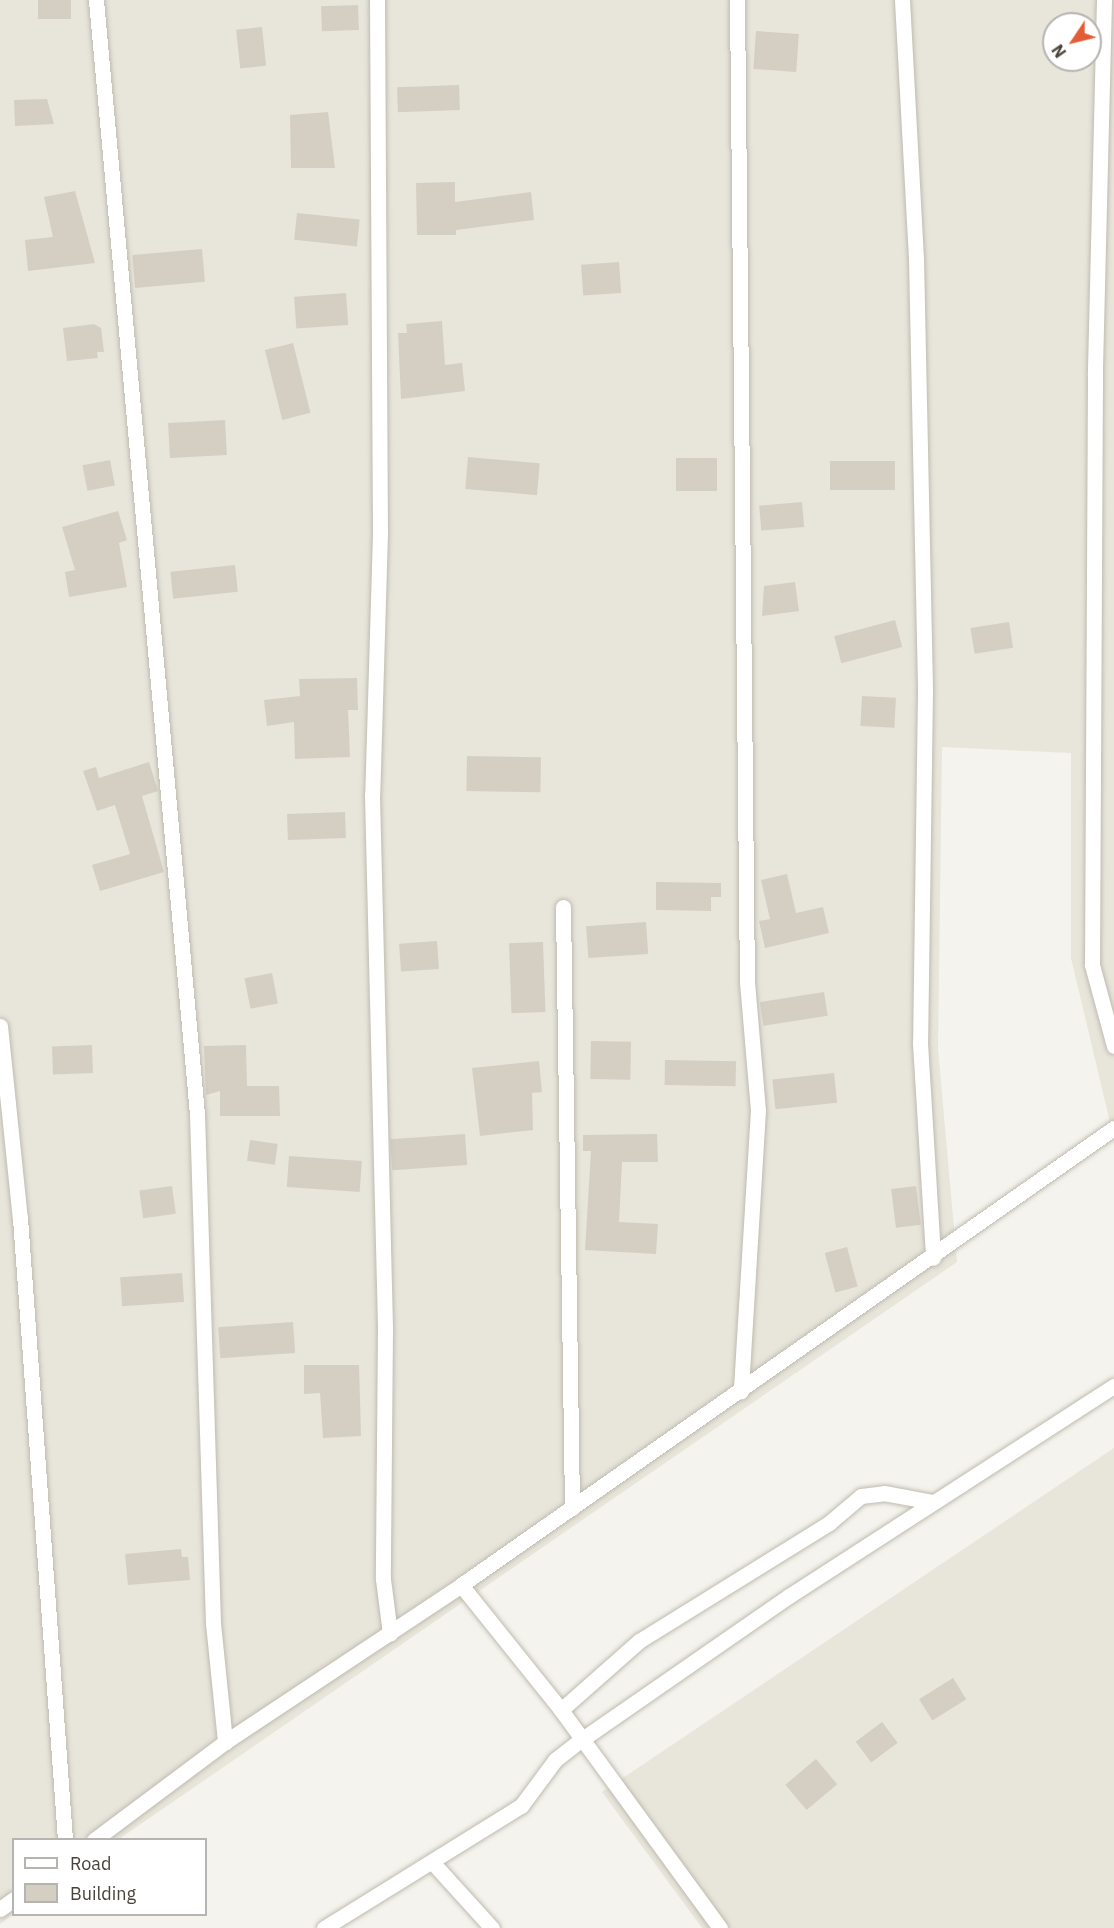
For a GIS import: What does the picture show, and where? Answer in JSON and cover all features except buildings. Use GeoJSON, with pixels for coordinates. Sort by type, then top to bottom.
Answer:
{"type":"FeatureCollection","features":[{"type":"Feature","properties":{"kind":"street"},"geometry":{"type":"LineString","coordinates":[[96,0],[197,1114],[213,1623],[225,1742]]}},
{"type":"Feature","properties":{"kind":"street"},"geometry":{"type":"LineString","coordinates":[[377,0],[380,533],[372,795],[385,1328],[383,1579],[390,1634]]}},
{"type":"Feature","properties":{"kind":"street"},"geometry":{"type":"LineString","coordinates":[[737,0],[747,982],[758,1110],[741,1391]]}},
{"type":"Feature","properties":{"kind":"street"},"geometry":{"type":"LineString","coordinates":[[902,0],[916,258],[925,691],[920,1043],[933,1258]]}},
{"type":"Feature","properties":{"kind":"street"},"geometry":{"type":"LineString","coordinates":[[1104,0],[1095,388],[1092,965],[1114,1046]]}},
{"type":"Feature","properties":{"kind":"street"},"geometry":{"type":"LineString","coordinates":[[563,907],[572,1508]]}},
{"type":"Feature","properties":{"kind":"street"},"geometry":{"type":"LineString","coordinates":[[0,1026],[20,1218],[65,1838]]}},
{"type":"Feature","properties":{"kind":"street"},"geometry":{"type":"LineString","coordinates":[[95,1838],[225,1742],[460,1586],[933,1258],[1114,1128]]}},
{"type":"Feature","properties":{"kind":"street"},"geometry":{"type":"LineString","coordinates":[[324,1928],[433,1863],[521,1806],[555,1760],[581,1740],[933,1502],[1114,1386]]}},
{"type":"Feature","properties":{"kind":"street"},"geometry":{"type":"LineString","coordinates":[[561,1710],[639,1641],[829,1523],[861,1496],[884,1493],[933,1502]]}},
{"type":"Feature","properties":{"kind":"street"},"geometry":{"type":"LineString","coordinates":[[460,1586],[561,1710],[720,1928]]}},
{"type":"Feature","properties":{"kind":"street"},"geometry":{"type":"LineString","coordinates":[[433,1863],[492,1928]]}},
{"type":"Feature","properties":{"kind":"shaded area"},"geometry":{"type":"Polygon","coordinates":[[[0,0],[1114,0],[1114,1139],[1071,958],[1071,753],[942,747],[938,1049],[957,1262],[120,1838],[12,1838],[12,1915],[0,1924],[0,0]]]}},
{"type":"Feature","properties":{"kind":"shaded area"},"geometry":{"type":"Polygon","coordinates":[[[1114,1448],[1114,1928],[702,1928],[602,1792],[1114,1448]]]}}]}
